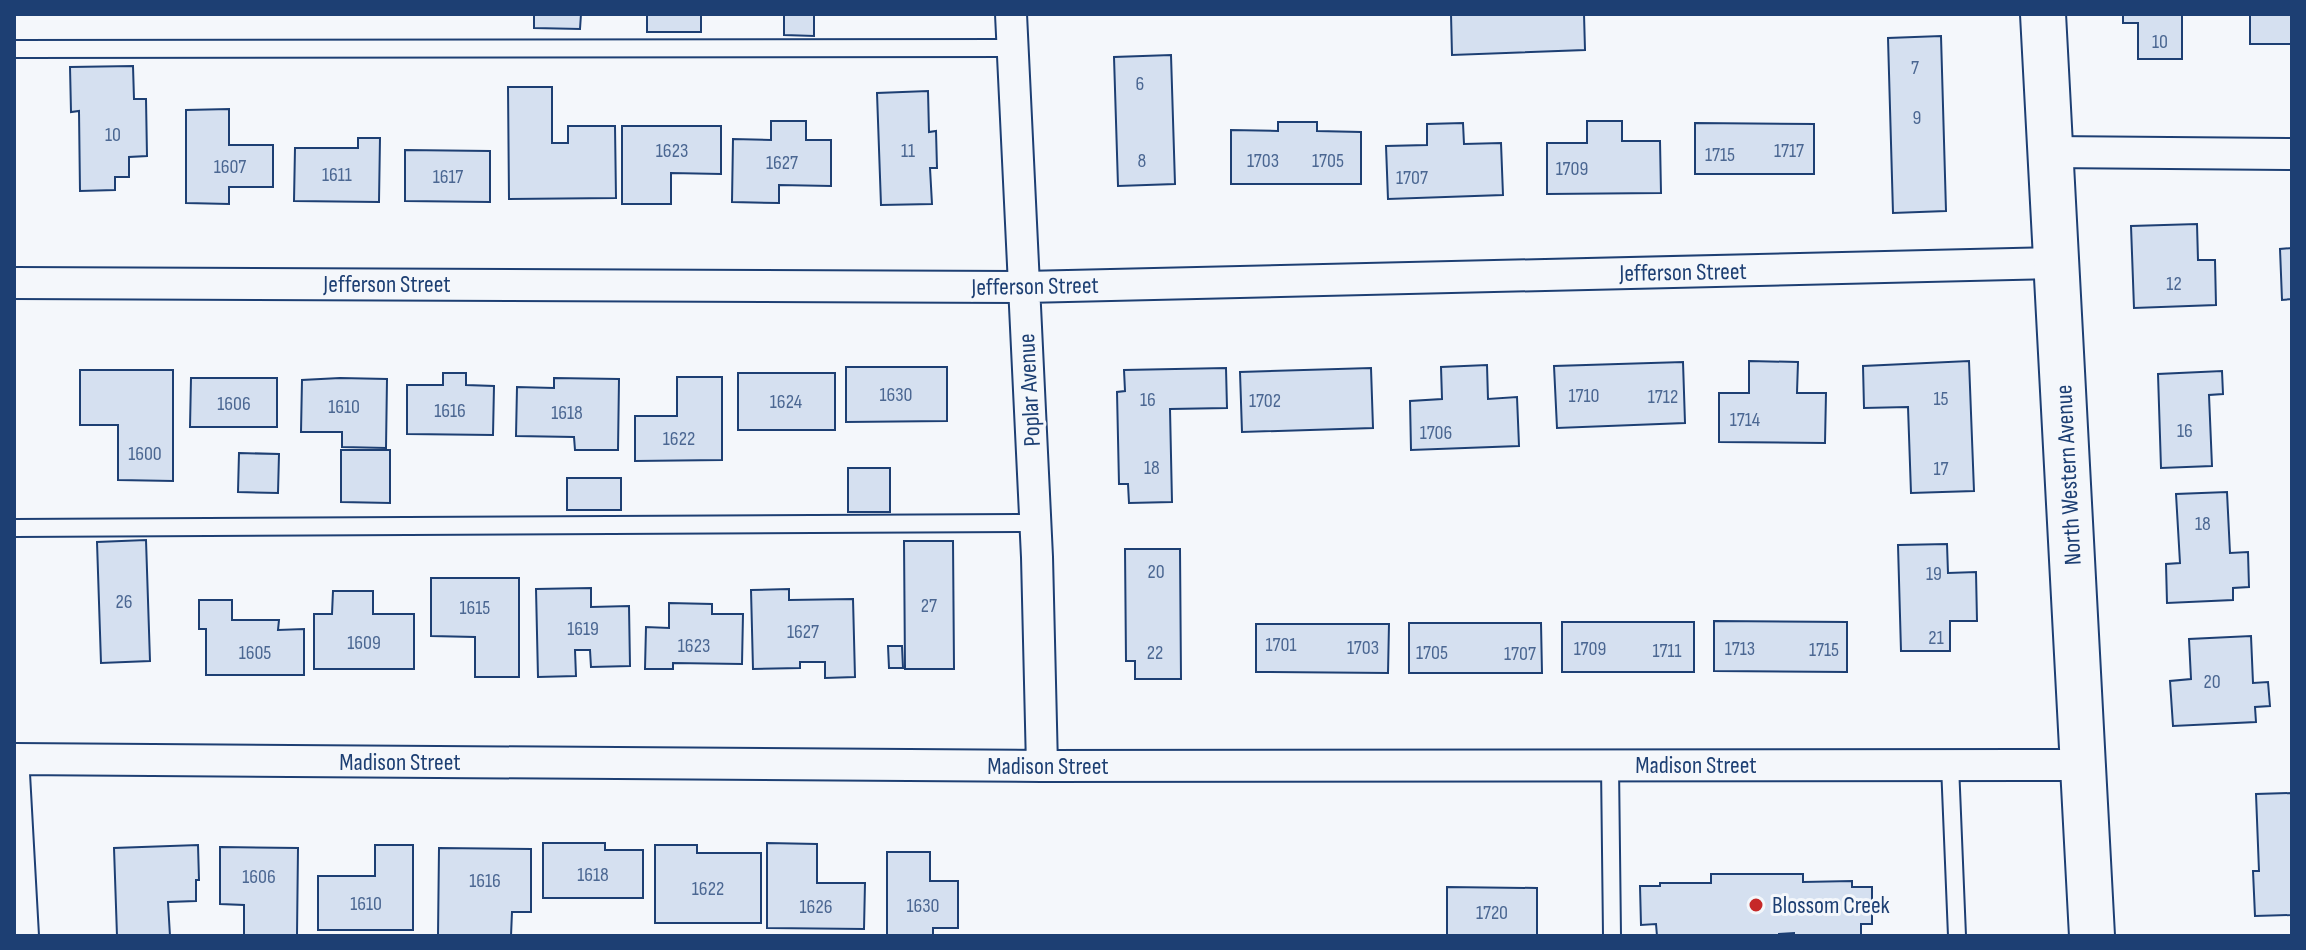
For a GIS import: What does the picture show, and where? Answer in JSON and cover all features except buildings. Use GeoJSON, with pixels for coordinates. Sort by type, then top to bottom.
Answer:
{"type":"FeatureCollection","features":[{"type":"Feature","properties":{"kind":"main road","name":"North Western Avenue"},"geometry":{"type":"LineString","coordinates":[[2043,14],[2092,936]]}},
{"type":"Feature","properties":{"kind":"street","name":"Poplar Avenue"},"geometry":{"type":"LineString","coordinates":[[1011,14],[1035,523],[1042,766]]}},
{"type":"Feature","properties":{"kind":"street"},"geometry":{"type":"LineString","coordinates":[[2050,152],[2292,154]]}},
{"type":"Feature","properties":{"kind":"street","name":"Jefferson Street"},"geometry":{"type":"LineString","coordinates":[[14,283],[1025,287],[2056,263]]}},
{"type":"Feature","properties":{"kind":"street","name":"Madison Street"},"geometry":{"type":"LineString","coordinates":[[14,759],[1042,766],[2083,765]]}},
{"type":"Feature","properties":{"kind":"street"},"geometry":{"type":"LineString","coordinates":[[14,774],[23,936]]}},
{"type":"Feature","properties":{"kind":"lane"},"geometry":{"type":"LineString","coordinates":[[14,49],[1012,48]]}},
{"type":"Feature","properties":{"kind":"lane"},"geometry":{"type":"LineString","coordinates":[[14,528],[1035,523]]}},
{"type":"Feature","properties":{"kind":"lane"},"geometry":{"type":"LineString","coordinates":[[1950,765],[1957,936]]}},
{"type":"Feature","properties":{"kind":"lane"},"geometry":{"type":"LineString","coordinates":[[1610,766],[1612,936]]}},
{"type":"Feature","properties":{"kind":"place","name":"Blossom Creek"},"geometry":{"type":"Point","coordinates":[1756,905]}}]}
